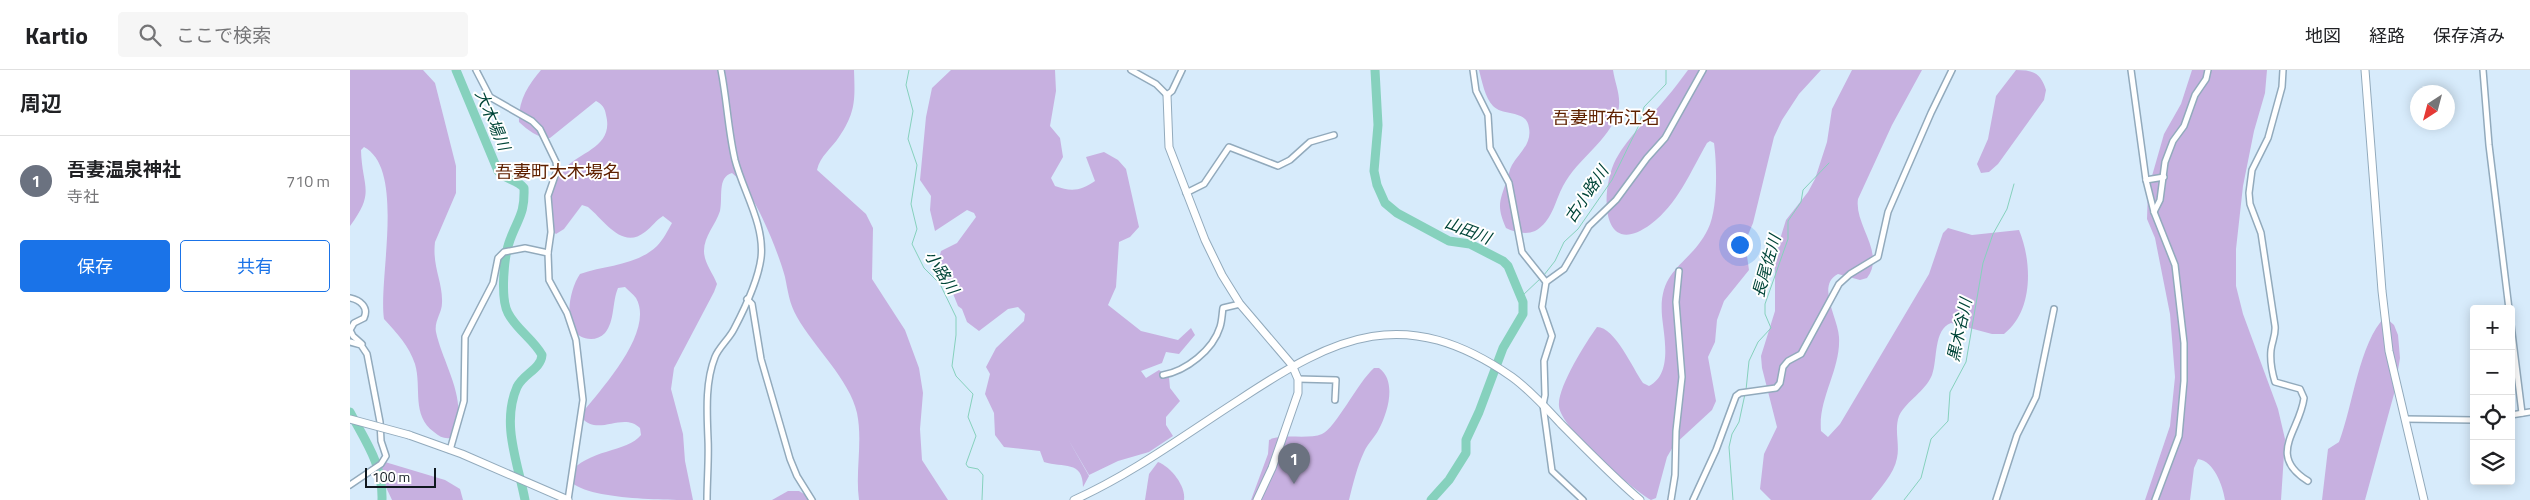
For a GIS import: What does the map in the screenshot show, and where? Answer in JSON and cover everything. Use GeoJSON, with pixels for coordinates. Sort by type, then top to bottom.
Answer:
{"type":"FeatureCollection","features":[{"type":"Feature","properties":{"kind":"street"},"geometry":{"type":"LineString","coordinates":[[350,419],[409,435],[462,454],[568,500],[583,400],[576,340],[567,313],[550,280],[548,253],[551,232],[548,196],[557,170],[556,162],[540,129],[532,121],[493,100],[476,70]]}},
{"type":"Feature","properties":{"kind":"street"},"geometry":{"type":"LineString","coordinates":[[707,500],[706,469],[708,441],[706,418],[713,363],[716,354],[734,330],[760,269],[761,248],[757,226],[735,161],[721,70]]}},
{"type":"Feature","properties":{"kind":"street"},"geometry":{"type":"LineString","coordinates":[[1131,70],[1156,84],[1167,95],[1169,146],[1214,260],[1240,304],[1292,365],[1298,379],[1298,393],[1272,468],[1258,500]]}},
{"type":"Feature","properties":{"kind":"street"},"geometry":{"type":"LineString","coordinates":[[1167,95],[1172,91],[1182,70]]}},
{"type":"Feature","properties":{"kind":"street"},"geometry":{"type":"LineString","coordinates":[[1473,70],[1476,91],[1488,115],[1490,148],[1509,183],[1522,252],[1544,278],[1542,307],[1552,336],[1544,361],[1543,405],[1552,471],[1583,500]]}},
{"type":"Feature","properties":{"kind":"street"},"geometry":{"type":"LineString","coordinates":[[1544,278],[1564,269],[1589,226],[1616,200],[1647,158],[1666,138],[1703,70]]}},
{"type":"Feature","properties":{"kind":"street"},"geometry":{"type":"LineString","coordinates":[[1693,500],[1716,450],[1736,396],[1740,393],[1776,388],[1780,383],[1783,367],[1788,361],[1801,354],[1839,284],[1850,274],[1878,258],[1888,212],[1952,70]]}},
{"type":"Feature","properties":{"kind":"street"},"geometry":{"type":"LineString","coordinates":[[2131,70],[2146,180],[2154,212],[2174,264],[2182,322],[2184,381],[2179,436],[2155,500]]}},
{"type":"Feature","properties":{"kind":"street"},"geometry":{"type":"LineString","coordinates":[[2154,212],[2160,200],[2165,162],[2173,141],[2184,126],[2194,95],[2206,80],[2208,70]]}},
{"type":"Feature","properties":{"kind":"street"},"geometry":{"type":"LineString","coordinates":[[2283,70],[2282,87],[2268,138],[2252,170],[2249,193],[2250,204],[2261,233],[2276,333],[2271,350],[2272,373],[2275,382],[2300,389],[2304,398],[2290,433],[2287,455],[2294,469],[2308,481]]}},
{"type":"Feature","properties":{"kind":"street"},"geometry":{"type":"LineString","coordinates":[[2365,70],[2382,291],[2389,352],[2424,500]]}},
{"type":"Feature","properties":{"kind":"street"},"geometry":{"type":"LineString","coordinates":[[2483,70],[2488,145],[2508,305]]}},
{"type":"Feature","properties":{"kind":"street"},"geometry":{"type":"LineString","coordinates":[[1186,193],[1204,184],[1229,148],[1278,166],[1290,160],[1310,142],[1334,135]]}},
{"type":"Feature","properties":{"kind":"street"},"geometry":{"type":"LineString","coordinates":[[2146,180],[2164,177]]}},
{"type":"Feature","properties":{"kind":"street"},"geometry":{"type":"LineString","coordinates":[[450,450],[464,401],[465,337],[493,283],[498,258],[507,252],[530,248],[548,253]]}},
{"type":"Feature","properties":{"kind":"street"},"geometry":{"type":"LineString","coordinates":[[1671,500],[1675,475],[1676,431],[1682,376],[1676,302],[1679,271]]}},
{"type":"Feature","properties":{"kind":"street"},"geometry":{"type":"LineString","coordinates":[[350,298],[362,304],[366,311],[364,318],[354,323],[350,330],[364,348],[380,422],[381,441],[386,456],[377,466],[350,485]]}},
{"type":"Feature","properties":{"kind":"street"},"geometry":{"type":"LineString","coordinates":[[747,299],[752,304],[761,359],[790,458],[797,476],[812,500]]}},
{"type":"Feature","properties":{"kind":"street"},"geometry":{"type":"LineString","coordinates":[[1163,375],[1182,370],[1203,352],[1215,338],[1220,327],[1223,308],[1240,304]]}},
{"type":"Feature","properties":{"kind":"street"},"geometry":{"type":"LineString","coordinates":[[1996,500],[2017,435],[2036,397],[2054,309]]}},
{"type":"Feature","properties":{"kind":"street"},"geometry":{"type":"LineString","coordinates":[[1074,500],[1175,441],[1292,365],[1347,341],[1371,336],[1409,335],[1447,342],[1482,358],[1514,379],[1543,405],[1612,476],[1640,500]]}},
{"type":"Feature","properties":{"kind":"street"},"geometry":{"type":"LineString","coordinates":[[350,342],[364,348]]}},
{"type":"Feature","properties":{"kind":"street"},"geometry":{"type":"LineString","coordinates":[[2514,350],[2522,413]]}},
{"type":"Feature","properties":{"kind":"street"},"geometry":{"type":"LineString","coordinates":[[1298,379],[1336,380],[1335,400]]}},
{"type":"Feature","properties":{"kind":"street"},"geometry":{"type":"LineString","coordinates":[[2515,414],[2530,412]]}},
{"type":"Feature","properties":{"kind":"street"},"geometry":{"type":"LineString","coordinates":[[2405,419],[2470,420]]}},
{"type":"Feature","properties":{"kind":"shaded area"},"geometry":{"type":"Polygon","coordinates":[[[350,70],[423,70],[435,83],[456,166],[456,193],[435,242],[434,251],[442,295],[442,307],[436,324],[436,332],[457,399],[457,425],[451,438],[444,438],[438,435],[422,418],[418,401],[415,364],[402,340],[384,319],[387,201],[384,178],[377,159],[364,147],[361,150],[366,189],[365,197],[363,205],[350,226],[350,70]]]}},
{"type":"Feature","properties":{"kind":"shaded area"},"geometry":{"type":"Polygon","coordinates":[[[541,70],[854,70],[854,97],[849,120],[836,141],[823,156],[817,170],[866,214],[873,228],[872,279],[905,330],[919,368],[923,393],[920,429],[922,460],[948,500],[859,500],[859,424],[853,401],[847,388],[794,312],[782,266],[764,221],[748,192],[732,173],[727,175],[722,183],[720,211],[708,235],[704,251],[705,260],[717,284],[674,368],[671,389],[683,434],[685,461],[693,500],[622,497],[602,494],[573,483],[568,475],[576,466],[596,455],[635,441],[641,435],[640,428],[633,423],[618,422],[595,425],[588,423],[582,418],[583,412],[613,374],[633,342],[640,311],[636,298],[625,287],[618,288],[608,328],[600,337],[591,339],[581,337],[575,331],[571,322],[569,313],[572,291],[580,274],[640,258],[649,253],[659,244],[672,223],[663,216],[645,232],[637,237],[629,238],[614,232],[588,207],[582,205],[564,229],[556,234],[553,232],[549,223],[548,213],[550,198],[556,182],[565,168],[601,141],[607,125],[604,108],[596,101],[550,138],[537,135],[526,128],[519,122],[520,107],[528,88],[541,70]]]}},
{"type":"Feature","properties":{"kind":"shaded area"},"geometry":{"type":"Polygon","coordinates":[[[951,70],[1055,70],[1056,91],[1050,126],[1060,138],[1063,157],[1051,178],[1055,186],[1076,190],[1095,181],[1086,157],[1104,152],[1118,160],[1126,169],[1139,227],[1130,237],[1119,242],[1116,287],[1108,305],[1141,331],[1178,340],[1191,328],[1195,335],[1179,354],[1166,352],[1162,363],[1141,371],[1146,378],[1159,370],[1169,377],[1170,388],[1180,401],[1166,417],[1166,425],[1173,436],[1149,452],[1118,461],[1089,475],[1068,439],[1089,476],[1083,487],[1082,478],[1076,469],[1044,462],[1040,451],[1004,447],[995,435],[994,413],[985,394],[990,374],[986,367],[996,348],[1024,321],[1025,314],[1018,307],[1008,309],[979,331],[967,322],[962,309],[958,306],[939,259],[941,251],[957,243],[976,217],[974,213],[967,210],[935,231],[930,210],[931,196],[920,180],[926,117],[932,88],[951,70]]]}},
{"type":"Feature","properties":{"kind":"shaded area"},"geometry":{"type":"Polygon","coordinates":[[[1479,70],[1613,70],[1619,106],[1613,123],[1569,176],[1549,217],[1535,231],[1528,233],[1506,228],[1500,208],[1501,198],[1510,169],[1529,139],[1527,122],[1524,118],[1498,109],[1490,103],[1479,70]]]}},
{"type":"Feature","properties":{"kind":"shaded area"},"geometry":{"type":"Polygon","coordinates":[[[1688,70],[1821,70],[1799,94],[1782,120],[1774,137],[1753,223],[1745,242],[1749,270],[1724,301],[1717,320],[1715,342],[1708,357],[1716,401],[1712,410],[1674,445],[1667,457],[1656,498],[1651,500],[1613,471],[1583,442],[1562,416],[1559,406],[1567,377],[1597,327],[1604,329],[1617,341],[1643,383],[1649,386],[1657,380],[1661,373],[1665,354],[1662,300],[1670,277],[1701,241],[1711,220],[1716,187],[1714,143],[1710,141],[1707,143],[1683,187],[1660,216],[1651,224],[1634,233],[1622,234],[1613,228],[1608,217],[1608,187],[1611,172],[1621,150],[1633,134],[1670,94],[1688,70]]]}},
{"type":"Feature","properties":{"kind":"shaded area"},"geometry":{"type":"Polygon","coordinates":[[[1852,70],[1922,70],[1892,125],[1858,199],[1860,219],[1871,249],[1872,268],[1867,278],[1860,280],[1838,274],[1832,279],[1829,286],[1828,294],[1838,329],[1839,349],[1823,407],[1821,431],[1828,437],[1840,424],[1929,274],[1943,233],[1948,228],[1972,235],[2019,230],[2026,256],[2028,285],[2021,312],[2014,324],[2004,334],[1992,334],[1951,323],[1941,332],[1934,368],[1929,381],[1902,410],[1899,416],[1897,427],[1898,453],[1893,470],[1871,500],[1771,500],[1760,489],[1764,454],[1777,427],[1762,368],[1761,356],[1775,311],[1775,262],[1786,220],[1808,192],[1815,179],[1827,142],[1832,109],[1852,70]]]}},
{"type":"Feature","properties":{"kind":"shaded area"},"geometry":{"type":"Polygon","coordinates":[[[2016,70],[2032,72],[2039,76],[2046,90],[2044,100],[1998,164],[1989,172],[1981,173],[1977,164],[1988,139],[1996,96],[2016,70]]]}},
{"type":"Feature","properties":{"kind":"shaded area"},"geometry":{"type":"Polygon","coordinates":[[[2192,70],[2267,70],[2265,93],[2254,131],[2243,186],[2236,249],[2236,286],[2243,314],[2278,409],[2285,439],[2281,500],[2225,500],[2217,475],[2209,464],[2198,459],[2194,468],[2190,500],[2145,500],[2170,426],[2175,377],[2170,314],[2155,238],[2147,219],[2148,190],[2164,134],[2181,104],[2192,70]]]}},
{"type":"Feature","properties":{"kind":"shaded area"},"geometry":{"type":"Polygon","coordinates":[[[2385,317],[2394,325],[2398,335],[2400,358],[2394,394],[2365,500],[2322,500],[2328,449],[2339,442],[2363,358],[2376,328],[2385,317]]]}},
{"type":"Feature","properties":{"kind":"shaded area"},"geometry":{"type":"Polygon","coordinates":[[[1374,368],[1379,368],[1385,374],[1388,381],[1388,406],[1376,435],[1367,446],[1362,458],[1349,500],[1251,500],[1268,454],[1269,440],[1280,437],[1316,436],[1322,434],[1333,424],[1374,368]]]}},
{"type":"Feature","properties":{"kind":"shaded area"},"geometry":{"type":"Polygon","coordinates":[[[385,462],[445,480],[460,489],[463,500],[392,500],[385,485],[380,463],[385,462]]]}},
{"type":"Feature","properties":{"kind":"shaded area"},"geometry":{"type":"Polygon","coordinates":[[[1158,462],[1168,468],[1177,478],[1183,489],[1184,500],[1145,500],[1149,474],[1158,462]]]}},
{"type":"Feature","properties":{"kind":"shaded area"},"geometry":{"type":"Polygon","coordinates":[[[788,491],[799,491],[814,500],[772,500],[788,491]]]}},
{"type":"Feature","properties":{"kind":"waterway","name":"大木場川"},"geometry":{"type":"LineString","coordinates":[[456,70],[498,171],[524,188],[522,210],[506,256],[504,297],[511,319],[542,355],[539,364],[520,382],[512,401],[512,443],[525,500]]}},
{"type":"Feature","properties":{"kind":"waterway","name":"小路川"},"geometry":{"type":"LineString","coordinates":[[909,70],[906,85],[913,111],[908,139],[917,165],[911,204],[917,229],[912,244],[924,268],[940,284],[956,317],[952,366],[956,376],[973,394],[968,417],[976,436],[966,464],[968,467],[978,469],[983,475],[982,500]]}},
{"type":"Feature","properties":{"kind":"waterway","name":"山田川"},"geometry":{"type":"LineString","coordinates":[[1375,70],[1378,125],[1374,171],[1377,185],[1385,203],[1397,213],[1449,241],[1470,244],[1503,261],[1508,266],[1523,302],[1523,314],[1503,348],[1479,412],[1466,440],[1466,453],[1449,480],[1431,500]]}},
{"type":"Feature","properties":{"kind":"waterway","name":"古小路川"},"geometry":{"type":"LineString","coordinates":[[1544,275],[1555,261],[1564,242],[1578,229],[1612,180],[1639,125],[1644,107],[1666,84],[1666,70]]}},
{"type":"Feature","properties":{"kind":"waterway","name":"長尾佐川"},"geometry":{"type":"LineString","coordinates":[[1746,390],[1749,361],[1758,342],[1771,328],[1765,314],[1765,304],[1788,239],[1788,221],[1801,202],[1803,190],[1829,163]]}},
{"type":"Feature","properties":{"kind":"waterway","name":"黒木谷川"},"geometry":{"type":"LineString","coordinates":[[1904,500],[1921,478],[1931,439],[1948,421],[1950,392],[1966,362],[1983,263],[1993,234],[2007,209],[2014,184]]}},
{"type":"Feature","properties":{"kind":"waterway","name":"古小路川"},"geometry":{"type":"LineString","coordinates":[[1522,296],[1541,278]]}},
{"type":"Feature","properties":{"kind":"waterway","name":"長尾佐川"},"geometry":{"type":"LineString","coordinates":[[1733,500],[1729,447],[1732,434],[1739,422],[1745,394]]}},
{"type":"Feature","properties":{"kind":"waterway"},"geometry":{"type":"LineString","coordinates":[[350,412],[377,465],[382,487],[382,500]]}},
{"type":"Feature","properties":{"kind":"place","name":"吾妻温泉神社"},"geometry":{"type":"Point","coordinates":[1294,484]}},
{"type":"Feature","properties":{"kind":"district","name":"吾妻町布江名"},"geometry":{"type":"Point","coordinates":[1606,118]}},
{"type":"Feature","properties":{"kind":"district","name":"吾妻町大木場名"},"geometry":{"type":"Point","coordinates":[558,172]}}]}
